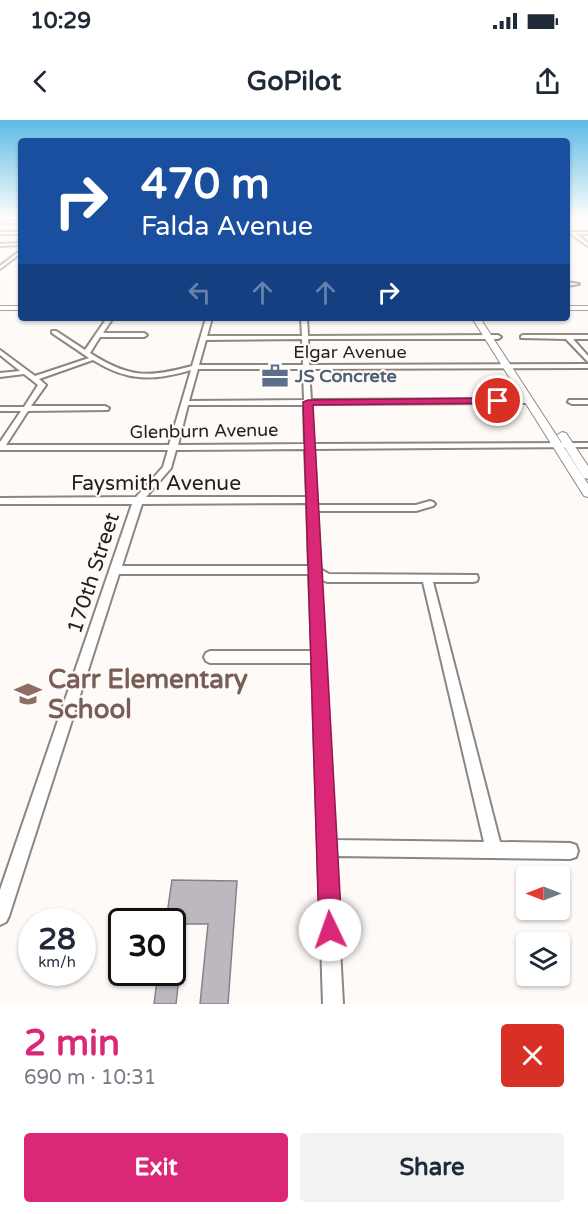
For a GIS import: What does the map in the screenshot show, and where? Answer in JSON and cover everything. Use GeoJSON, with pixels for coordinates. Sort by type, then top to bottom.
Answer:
{"type":"FeatureCollection","features":[{"type":"Feature","properties":{"kind":"main road"},"geometry":{"type":"LineString","coordinates":[[0,308],[18,309]]}},
{"type":"Feature","properties":{"kind":"main road"},"geometry":{"type":"LineString","coordinates":[[570,308],[588,308]]}},
{"type":"Feature","properties":{"kind":"main road"},"geometry":{"type":"LineString","coordinates":[[479,321],[493,337],[563,445],[588,494]]}},
{"type":"Feature","properties":{"kind":"main road"},"geometry":{"type":"LineString","coordinates":[[486,321],[493,337]]}},
{"type":"Feature","properties":{"kind":"main road"},"geometry":{"type":"LineString","coordinates":[[512,366],[529,401],[588,475]]}},
{"type":"Feature","properties":{"kind":"street"},"geometry":{"type":"LineString","coordinates":[[570,284],[576,284]]}},
{"type":"Feature","properties":{"kind":"street"},"geometry":{"type":"LineString","coordinates":[[87,352],[108,321]]}},
{"type":"Feature","properties":{"kind":"street","name":"170th Street"},"geometry":{"type":"LineString","coordinates":[[0,916],[138,501],[164,473],[174,447],[208,321]]}},
{"type":"Feature","properties":{"kind":"street"},"geometry":{"type":"LineString","coordinates":[[304,321],[333,1004]]}},
{"type":"Feature","properties":{"kind":"street","name":"Elgar Avenue"},"geometry":{"type":"LineString","coordinates":[[54,332],[115,372],[131,376],[175,374],[196,368],[588,366]]}},
{"type":"Feature","properties":{"kind":"street"},"geometry":{"type":"LineString","coordinates":[[99,335],[144,335]]}},
{"type":"Feature","properties":{"kind":"street"},"geometry":{"type":"LineString","coordinates":[[204,338],[493,337]]}},
{"type":"Feature","properties":{"kind":"street"},"geometry":{"type":"LineString","coordinates":[[523,337],[588,337]]}},
{"type":"Feature","properties":{"kind":"street"},"geometry":{"type":"LineString","coordinates":[[568,337],[588,360]]}},
{"type":"Feature","properties":{"kind":"street"},"geometry":{"type":"LineString","coordinates":[[0,352],[42,385],[0,448]]}},
{"type":"Feature","properties":{"kind":"street"},"geometry":{"type":"LineString","coordinates":[[35,378],[94,358]]}},
{"type":"Feature","properties":{"kind":"street"},"geometry":{"type":"LineString","coordinates":[[0,375],[26,372]]}},
{"type":"Feature","properties":{"kind":"street"},"geometry":{"type":"LineString","coordinates":[[185,403],[529,401]]}},
{"type":"Feature","properties":{"kind":"street"},"geometry":{"type":"LineString","coordinates":[[572,402],[588,402]]}},
{"type":"Feature","properties":{"kind":"street"},"geometry":{"type":"LineString","coordinates":[[0,410],[105,408]]}},
{"type":"Feature","properties":{"kind":"street","name":"Glenburn Avenue"},"geometry":{"type":"LineString","coordinates":[[0,448],[588,445]]}},
{"type":"Feature","properties":{"kind":"street","name":"Faysmith Avenue"},"geometry":{"type":"LineString","coordinates":[[0,501],[138,501],[416,508],[430,504]]}},
{"type":"Feature","properties":{"kind":"street"},"geometry":{"type":"LineString","coordinates":[[115,570],[302,569],[315,571],[327,578],[473,578]]}},
{"type":"Feature","properties":{"kind":"street"},"geometry":{"type":"LineString","coordinates":[[427,578],[494,850]]}},
{"type":"Feature","properties":{"kind":"street"},"geometry":{"type":"LineString","coordinates":[[210,657],[318,657]]}},
{"type":"Feature","properties":{"kind":"street"},"geometry":{"type":"LineString","coordinates":[[327,848],[570,851]]}},
{"type":"Feature","properties":{"kind":"building"},"geometry":{"type":"Polygon","coordinates":[[[172,880],[237,881],[228,1004],[200,1004],[208,924],[186,924],[186,908],[168,908],[172,880]]]}},
{"type":"Feature","properties":{"kind":"building"},"geometry":{"type":"Polygon","coordinates":[[[156,986],[178,986],[176,1004],[154,1004],[156,986]]]}},
{"type":"Feature","properties":{"kind":"place","name":"JS Concrete"},"geometry":{"type":"Point","coordinates":[275,376]}},
{"type":"Feature","properties":{"kind":"place","name":"Carr Elementary School"},"geometry":{"type":"Point","coordinates":[28,694]}},
{"type":"Feature","properties":{"kind":"route"},"geometry":{"type":"LineString","coordinates":[[330,930],[308,402],[498,401]]}}]}
